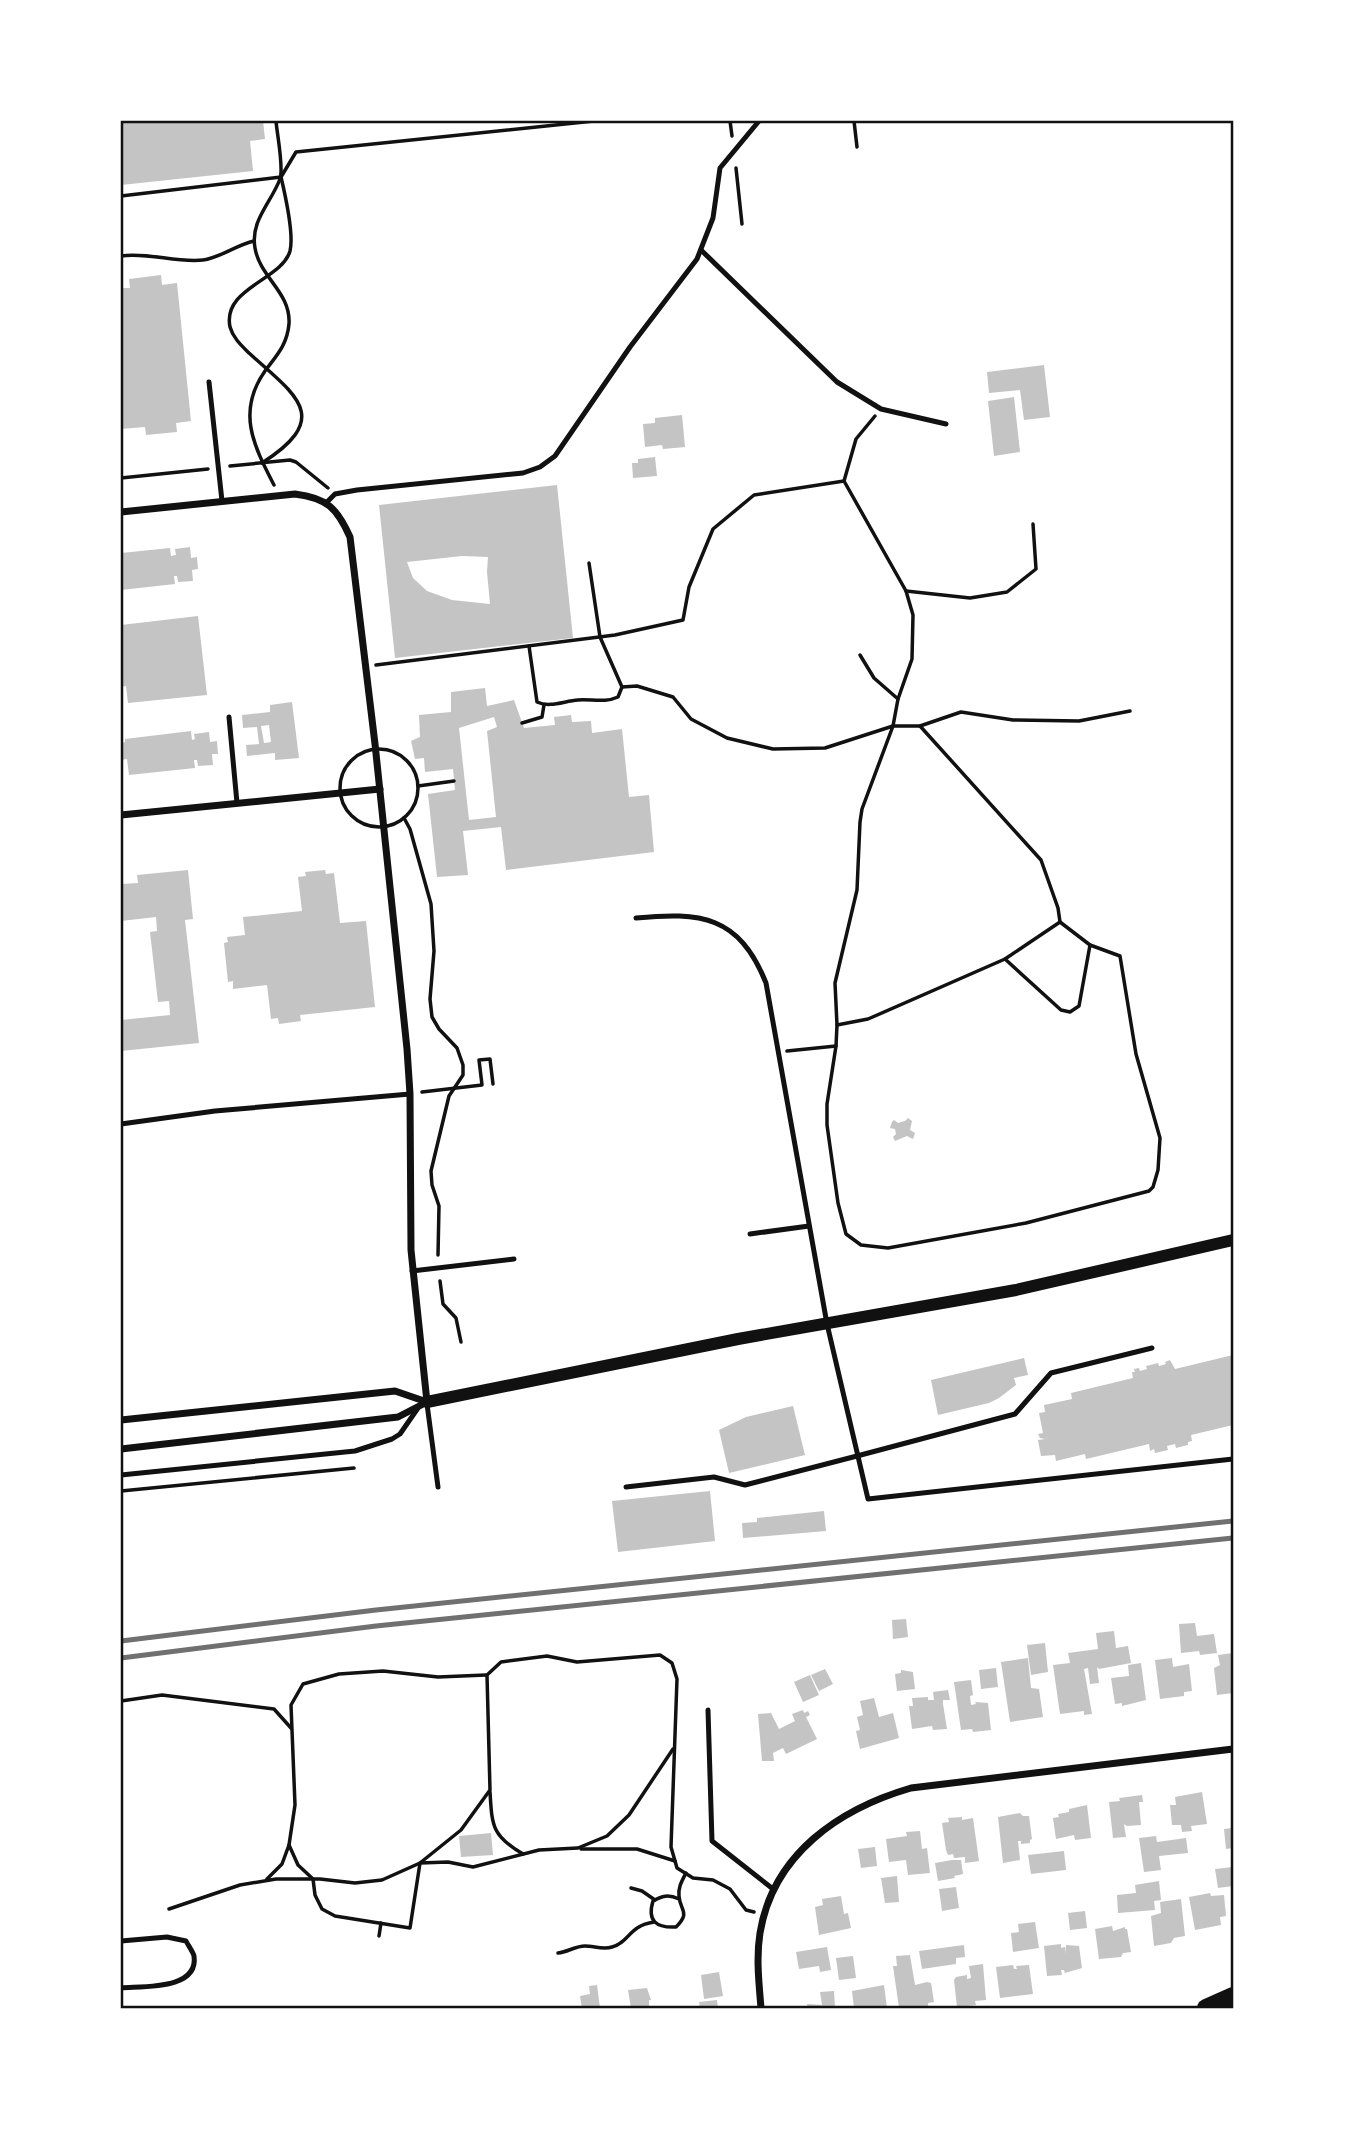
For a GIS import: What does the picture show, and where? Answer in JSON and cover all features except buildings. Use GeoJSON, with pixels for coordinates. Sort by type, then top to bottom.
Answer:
{"type":"FeatureCollection","features":[{"type":"Feature","properties":{"kind":"main road"},"geometry":{"type":"LineString","coordinates":[[1206,2008],[1233,1996]]}},
{"type":"Feature","properties":{"kind":"street"},"geometry":{"type":"LineString","coordinates":[[121,512],[295,494],[327,502],[350,537],[367,666],[410,1094],[412,1270],[422,1405]]}},
{"type":"Feature","properties":{"kind":"street"},"geometry":{"type":"LineString","coordinates":[[121,816],[380,789]]}},
{"type":"Feature","properties":{"kind":"street"},"geometry":{"type":"LineString","coordinates":[[121,1449],[398,1417],[422,1405],[630,1360],[1016,1290],[1233,1240]]}},
{"type":"Feature","properties":{"kind":"street"},"geometry":{"type":"LineString","coordinates":[[121,1420],[395,1391],[422,1405]]}},
{"type":"Feature","properties":{"kind":"street"},"geometry":{"type":"LineString","coordinates":[[761,2008],[757,1965],[760,1932],[773,1889],[796,1855],[821,1832],[849,1813],[879,1797],[911,1788],[1233,1749]]}},
{"type":"Feature","properties":{"kind":"lane"},"geometry":{"type":"LineString","coordinates":[[327,502],[335,494],[357,490],[523,474],[540,467],[555,456],[630,347],[692,268],[713,218],[720,168],[759,121]]}},
{"type":"Feature","properties":{"kind":"lane"},"geometry":{"type":"LineString","coordinates":[[701,250],[837,382],[881,409],[946,424]]}},
{"type":"Feature","properties":{"kind":"lane"},"geometry":{"type":"LineString","coordinates":[[209,382],[222,501]]}},
{"type":"Feature","properties":{"kind":"lane"},"geometry":{"type":"LineString","coordinates":[[229,717],[237,803]]}},
{"type":"Feature","properties":{"kind":"lane"},"geometry":{"type":"LineString","coordinates":[[636,918],[677,915],[695,916],[714,922],[747,946],[766,983],[827,1324],[868,1499],[1233,1460]]}},
{"type":"Feature","properties":{"kind":"lane"},"geometry":{"type":"LineString","coordinates":[[121,1124],[215,1111],[410,1094]]}},
{"type":"Feature","properties":{"kind":"lane"},"geometry":{"type":"LineString","coordinates":[[750,1234],[809,1226]]}},
{"type":"Feature","properties":{"kind":"lane"},"geometry":{"type":"LineString","coordinates":[[412,1270],[514,1259]]}},
{"type":"Feature","properties":{"kind":"lane"},"geometry":{"type":"LineString","coordinates":[[626,1487],[714,1477],[745,1485],[857,1456],[1015,1414],[1051,1373],[1152,1348]]}},
{"type":"Feature","properties":{"kind":"lane"},"geometry":{"type":"LineString","coordinates":[[121,1475],[355,1451],[400,1434],[422,1405]]}},
{"type":"Feature","properties":{"kind":"lane"},"geometry":{"type":"LineString","coordinates":[[422,1405],[438,1487]]}},
{"type":"Feature","properties":{"kind":"lane"},"geometry":{"type":"LineString","coordinates":[[709,1710],[712,1842],[773,1889]]}},
{"type":"Feature","properties":{"kind":"lane"},"geometry":{"type":"LineString","coordinates":[[121,1941],[167,1937],[187,1941],[194,1957],[191,1972],[181,1982],[121,1988]]}},
{"type":"Feature","properties":{"kind":"path"},"geometry":{"type":"LineString","coordinates":[[262,463],[282,450],[296,435],[303,414],[292,392],[243,347],[230,327],[230,317],[235,304],[247,290],[286,259],[290,245],[276,121]]}},
{"type":"Feature","properties":{"kind":"path"},"geometry":{"type":"LineString","coordinates":[[279,495],[254,446],[250,429],[250,404],[256,384],[281,353],[287,338],[288,308],[283,295],[265,276],[259,265],[254,241],[256,225],[296,152],[594,121]]}},
{"type":"Feature","properties":{"kind":"path"},"geometry":{"type":"LineString","coordinates":[[730,121],[742,225]]}},
{"type":"Feature","properties":{"kind":"path"},"geometry":{"type":"LineString","coordinates":[[854,121],[857,147]]}},
{"type":"Feature","properties":{"kind":"path"},"geometry":{"type":"LineString","coordinates":[[121,196],[281,177]]}},
{"type":"Feature","properties":{"kind":"path"},"geometry":{"type":"LineString","coordinates":[[121,256],[156,255],[201,260],[254,241]]}},
{"type":"Feature","properties":{"kind":"path"},"geometry":{"type":"LineString","coordinates":[[881,409],[856,439],[844,481],[906,591],[913,615],[912,659],[898,699],[894,726],[862,809],[857,890],[835,983],[836,1046],[827,1104],[827,1125],[838,1203],[846,1234],[861,1245],[888,1248],[1026,1223],[1149,1191],[1153,1187],[1158,1170],[1160,1138],[1136,1054],[1120,956],[1090,945],[1060,922],[1058,908],[1041,860],[920,726]]}},
{"type":"Feature","properties":{"kind":"path"},"geometry":{"type":"LineString","coordinates":[[121,478],[296,462],[335,494]]}},
{"type":"Feature","properties":{"kind":"path"},"geometry":{"type":"LineString","coordinates":[[367,666],[615,635],[683,620],[689,587],[713,529],[754,495],[844,481]]}},
{"type":"Feature","properties":{"kind":"path"},"geometry":{"type":"LineString","coordinates":[[906,591],[970,598],[1007,592],[1036,569],[1033,524]]}},
{"type":"Feature","properties":{"kind":"path"},"geometry":{"type":"LineString","coordinates":[[529,646],[537,702],[544,705],[579,700],[610,701],[618,697],[622,687],[600,637],[589,563]]}},
{"type":"Feature","properties":{"kind":"path"},"geometry":{"type":"LineString","coordinates":[[860,655],[874,678],[898,699]]}},
{"type":"Feature","properties":{"kind":"path"},"geometry":{"type":"LineString","coordinates":[[622,687],[637,686],[673,697],[691,719],[715,732],[727,738],[773,749],[825,748],[894,726],[920,726],[961,712],[1013,720],[1079,721],[1130,711]]}},
{"type":"Feature","properties":{"kind":"path"},"geometry":{"type":"LineString","coordinates":[[522,723],[542,717],[544,705]]}},
{"type":"Feature","properties":{"kind":"path"},"geometry":{"type":"LineString","coordinates":[[418,786],[454,781]]}},
{"type":"Feature","properties":{"kind":"path"},"geometry":{"type":"LineString","coordinates":[[404,818],[410,829],[431,904],[434,951],[430,999],[432,1017],[457,1048],[463,1065],[463,1075],[449,1096],[431,1171],[432,1185],[439,1206],[438,1255]]}},
{"type":"Feature","properties":{"kind":"path"},"geometry":{"type":"LineString","coordinates":[[837,1025],[868,1019],[1005,959],[1060,922]]}},
{"type":"Feature","properties":{"kind":"path"},"geometry":{"type":"LineString","coordinates":[[1005,959],[1061,1010],[1070,1012],[1079,1006],[1090,945]]}},
{"type":"Feature","properties":{"kind":"path"},"geometry":{"type":"LineString","coordinates":[[778,1052],[836,1046]]}},
{"type":"Feature","properties":{"kind":"path"},"geometry":{"type":"LineString","coordinates":[[410,1094],[482,1086],[479,1060],[490,1059],[492,1084]]}},
{"type":"Feature","properties":{"kind":"path"},"geometry":{"type":"LineString","coordinates":[[440,1282],[443,1304],[456,1318],[461,1342]]}},
{"type":"Feature","properties":{"kind":"path"},"geometry":{"type":"LineString","coordinates":[[121,1491],[354,1468]]}},
{"type":"Feature","properties":{"kind":"path"},"geometry":{"type":"LineString","coordinates":[[266,1881],[282,1864],[289,1845],[295,1805],[292,1705],[303,1684],[339,1674],[383,1671],[438,1677],[487,1675],[501,1662],[547,1656],[577,1662],[660,1655],[672,1663],[677,1679],[671,1847],[677,1868],[694,1878],[713,1880],[730,1889],[746,1910],[765,1915]]}},
{"type":"Feature","properties":{"kind":"path"},"geometry":{"type":"LineString","coordinates":[[487,1675],[492,1822],[504,1843],[524,1854]]}},
{"type":"Feature","properties":{"kind":"path"},"geometry":{"type":"LineString","coordinates":[[121,1701],[162,1695],[274,1709],[293,1730]]}},
{"type":"Feature","properties":{"kind":"path"},"geometry":{"type":"LineString","coordinates":[[578,1849],[607,1836],[629,1815],[674,1747]]}},
{"type":"Feature","properties":{"kind":"path"},"geometry":{"type":"LineString","coordinates":[[169,1909],[240,1885],[266,1881],[313,1879],[355,1883],[382,1880],[420,1863],[461,1830],[490,1790]]}},
{"type":"Feature","properties":{"kind":"path"},"geometry":{"type":"LineString","coordinates":[[289,1845],[299,1865],[313,1879],[315,1895],[322,1909],[335,1916],[410,1928],[420,1863]]}},
{"type":"Feature","properties":{"kind":"path"},"geometry":{"type":"LineString","coordinates":[[420,1863],[448,1862],[473,1867],[539,1850],[578,1849],[636,1849],[675,1861]]}},
{"type":"Feature","properties":{"kind":"path"},"geometry":{"type":"LineString","coordinates":[[679,1899],[663,1896],[655,1900],[650,1911],[654,1922],[662,1928],[676,1927],[683,1920],[685,1910],[679,1899],[680,1885],[686,1873]]}},
{"type":"Feature","properties":{"kind":"path"},"geometry":{"type":"LineString","coordinates":[[631,1888],[642,1891],[655,1900]]}},
{"type":"Feature","properties":{"kind":"path"},"geometry":{"type":"LineString","coordinates":[[558,1953],[577,1947],[612,1947],[622,1942],[632,1930],[654,1922]]}},
{"type":"Feature","properties":{"kind":"path"},"geometry":{"type":"LineString","coordinates":[[379,1936],[381,1923]]}},
{"type":"Feature","properties":{"kind":"railway"},"geometry":{"type":"LineString","coordinates":[[121,1641],[376,1610],[1233,1521]]}},
{"type":"Feature","properties":{"kind":"railway"},"geometry":{"type":"LineString","coordinates":[[121,1658],[376,1626],[1233,1538]]}}]}
